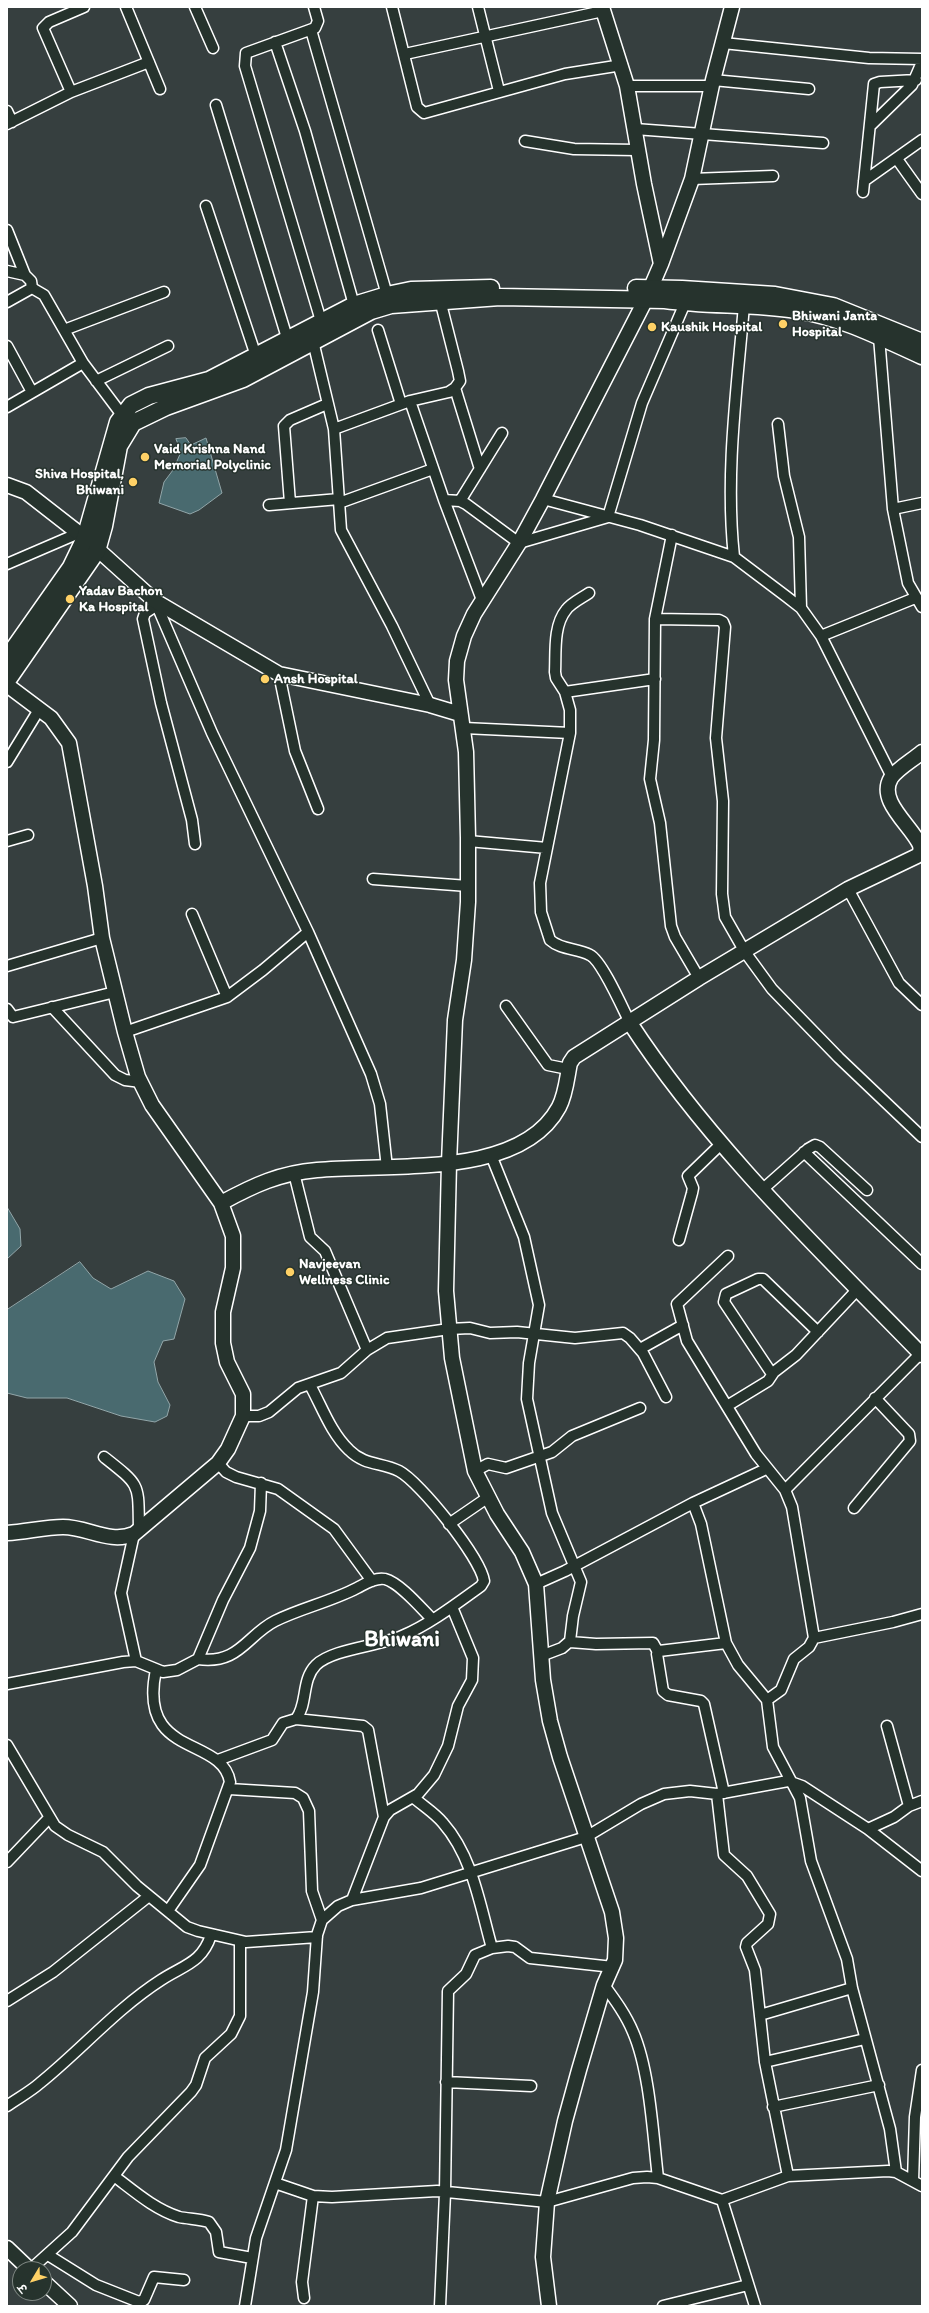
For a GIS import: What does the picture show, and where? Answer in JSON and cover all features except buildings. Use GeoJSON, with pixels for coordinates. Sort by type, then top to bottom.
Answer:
{"type":"FeatureCollection","features":[{"type":"Feature","properties":{"kind":"main road"},"geometry":{"type":"LineString","coordinates":[[7,681],[96,550],[104,526],[119,446],[133,423],[166,407],[243,379],[354,305],[387,295],[412,290],[440,287],[648,294],[775,295],[833,306],[922,342]]}},
{"type":"Feature","properties":{"kind":"main road"},"geometry":{"type":"LineString","coordinates":[[7,658],[71,567],[122,415],[131,405],[149,396],[209,380],[288,341],[371,311],[391,306],[440,300],[500,297],[648,294],[685,303],[744,305],[797,310],[836,321],[879,337],[922,356]]}},
{"type":"Feature","properties":{"kind":"street"},"geometry":{"type":"LineString","coordinates":[[71,92],[43,28],[49,22],[84,7]]}},
{"type":"Feature","properties":{"kind":"street"},"geometry":{"type":"LineString","coordinates":[[126,7],[160,89]]}},
{"type":"Feature","properties":{"kind":"street"},"geometry":{"type":"LineString","coordinates":[[195,7],[213,48]]}},
{"type":"Feature","properties":{"kind":"street"},"geometry":{"type":"LineString","coordinates":[[314,7],[317,25],[311,30],[246,53],[245,66],[315,330],[327,404],[334,429],[339,521],[344,537],[392,626],[430,705]]}},
{"type":"Feature","properties":{"kind":"street"},"geometry":{"type":"LineString","coordinates":[[392,7],[405,54],[416,107],[424,113],[499,91],[565,74],[622,65]]}},
{"type":"Feature","properties":{"kind":"street"},"geometry":{"type":"LineString","coordinates":[[478,7],[499,91]]}},
{"type":"Feature","properties":{"kind":"street"},"geometry":{"type":"LineString","coordinates":[[549,2306],[543,2257],[547,2202],[565,2121],[604,1985],[613,1967],[616,1951],[612,1912],[586,1837],[550,1721],[541,1656],[536,1584],[522,1552],[487,1498],[475,1471],[452,1358],[446,1291],[452,1056],[455,1020],[464,960],[468,886],[466,752],[456,680],[457,661],[464,636],[482,600],[519,542],[543,499],[648,294],[661,264],[692,179],[713,83],[732,7]]}},
{"type":"Feature","properties":{"kind":"street"},"geometry":{"type":"LineString","coordinates":[[405,54],[603,9],[622,65],[627,86],[635,129],[637,150],[661,264]]}},
{"type":"Feature","properties":{"kind":"street"},"geometry":{"type":"LineString","coordinates":[[311,30],[387,295]]}},
{"type":"Feature","properties":{"kind":"street"},"geometry":{"type":"LineString","coordinates":[[275,42],[305,131],[354,305]]}},
{"type":"Feature","properties":{"kind":"street"},"geometry":{"type":"LineString","coordinates":[[723,43],[870,58],[922,61],[916,80],[870,126]]}},
{"type":"Feature","properties":{"kind":"street"},"geometry":{"type":"LineString","coordinates":[[7,111],[9,123],[71,92],[149,62]]}},
{"type":"Feature","properties":{"kind":"street"},"geometry":{"type":"LineString","coordinates":[[863,192],[874,84],[880,82],[916,80]]}},
{"type":"Feature","properties":{"kind":"street"},"geometry":{"type":"LineString","coordinates":[[627,86],[713,83],[809,89]]}},
{"type":"Feature","properties":{"kind":"street"},"geometry":{"type":"LineString","coordinates":[[216,105],[288,341]]}},
{"type":"Feature","properties":{"kind":"street"},"geometry":{"type":"LineString","coordinates":[[635,129],[823,143]]}},
{"type":"Feature","properties":{"kind":"street"},"geometry":{"type":"LineString","coordinates":[[864,181],[922,140]]}},
{"type":"Feature","properties":{"kind":"street"},"geometry":{"type":"LineString","coordinates":[[525,141],[574,149],[637,150]]}},
{"type":"Feature","properties":{"kind":"street"},"geometry":{"type":"LineString","coordinates":[[896,159],[922,194]]}},
{"type":"Feature","properties":{"kind":"street"},"geometry":{"type":"LineString","coordinates":[[692,179],[773,176]]}},
{"type":"Feature","properties":{"kind":"street"},"geometry":{"type":"LineString","coordinates":[[206,206],[256,356]]}},
{"type":"Feature","properties":{"kind":"street"},"geometry":{"type":"LineString","coordinates":[[7,230],[25,275],[31,281],[32,288]]}},
{"type":"Feature","properties":{"kind":"street"},"geometry":{"type":"LineString","coordinates":[[7,271],[25,275]]}},
{"type":"Feature","properties":{"kind":"street"},"geometry":{"type":"LineString","coordinates":[[7,302],[32,288]]}},
{"type":"Feature","properties":{"kind":"street"},"geometry":{"type":"LineString","coordinates":[[32,288],[44,295],[83,363],[122,415]]}},
{"type":"Feature","properties":{"kind":"street"},"geometry":{"type":"LineString","coordinates":[[64,330],[164,292]]}},
{"type":"Feature","properties":{"kind":"street"},"geometry":{"type":"LineString","coordinates":[[334,429],[405,403],[455,388],[460,381],[440,300]]}},
{"type":"Feature","properties":{"kind":"street"},"geometry":{"type":"LineString","coordinates":[[608,517],[642,403],[685,303]]}},
{"type":"Feature","properties":{"kind":"street"},"geometry":{"type":"LineString","coordinates":[[734,557],[729,516],[730,468],[744,305]]}},
{"type":"Feature","properties":{"kind":"street"},"geometry":{"type":"LineString","coordinates":[[378,330],[482,600]]}},
{"type":"Feature","properties":{"kind":"street"},"geometry":{"type":"LineString","coordinates":[[879,337],[893,509],[902,562],[908,583],[915,598],[922,607]]}},
{"type":"Feature","properties":{"kind":"street"},"geometry":{"type":"LineString","coordinates":[[7,346],[32,392]]}},
{"type":"Feature","properties":{"kind":"street"},"geometry":{"type":"LineString","coordinates":[[96,381],[168,346]]}},
{"type":"Feature","properties":{"kind":"street"},"geometry":{"type":"LineString","coordinates":[[7,407],[83,363]]}},
{"type":"Feature","properties":{"kind":"street"},"geometry":{"type":"LineString","coordinates":[[455,388],[480,469]]}},
{"type":"Feature","properties":{"kind":"street"},"geometry":{"type":"LineString","coordinates":[[290,503],[284,426],[290,420],[327,404]]}},
{"type":"Feature","properties":{"kind":"street"},"geometry":{"type":"LineString","coordinates":[[778,424],[784,476],[799,536],[801,608]]}},
{"type":"Feature","properties":{"kind":"street"},"geometry":{"type":"LineString","coordinates":[[460,501],[502,433]]}},
{"type":"Feature","properties":{"kind":"street"},"geometry":{"type":"LineString","coordinates":[[269,505],[339,501],[432,469]]}},
{"type":"Feature","properties":{"kind":"street"},"geometry":{"type":"LineString","coordinates":[[7,485],[26,492],[82,536],[156,603],[279,674],[430,705],[462,721],[570,734]]}},
{"type":"Feature","properties":{"kind":"street"},"geometry":{"type":"LineString","coordinates":[[543,499],[672,535],[734,557],[801,608],[821,636],[892,777]]}},
{"type":"Feature","properties":{"kind":"street"},"geometry":{"type":"LineString","coordinates":[[444,500],[460,501],[519,542]]}},
{"type":"Feature","properties":{"kind":"street"},"geometry":{"type":"LineString","coordinates":[[893,509],[922,503]]}},
{"type":"Feature","properties":{"kind":"street"},"geometry":{"type":"LineString","coordinates":[[519,542],[608,517]]}},
{"type":"Feature","properties":{"kind":"street"},"geometry":{"type":"LineString","coordinates":[[672,535],[655,619],[654,740],[650,779],[660,823],[668,914],[675,938],[700,978]]}},
{"type":"Feature","properties":{"kind":"street"},"geometry":{"type":"LineString","coordinates":[[7,564],[82,536]]}},
{"type":"Feature","properties":{"kind":"street"},"geometry":{"type":"LineString","coordinates":[[589,593],[566,609],[560,620],[557,634],[555,672],[556,678],[565,692],[570,710],[570,734],[547,848],[539,897],[540,912],[548,937],[558,945],[590,955],[605,975],[630,1023],[653,1058],[721,1144],[857,1290],[922,1353],[875,1398],[785,1490]]}},
{"type":"Feature","properties":{"kind":"street"},"geometry":{"type":"LineString","coordinates":[[821,636],[915,598]]}},
{"type":"Feature","properties":{"kind":"street"},"geometry":{"type":"LineString","coordinates":[[156,603],[145,613],[143,619],[160,703],[191,814],[195,844]]}},
{"type":"Feature","properties":{"kind":"street"},"geometry":{"type":"LineString","coordinates":[[156,603],[212,733],[308,932],[377,1091],[385,1138],[387,1168]]}},
{"type":"Feature","properties":{"kind":"street"},"geometry":{"type":"LineString","coordinates":[[655,619],[719,620],[723,622],[725,627],[716,738],[723,801],[723,906],[729,928],[745,952],[784,1003],[922,1137]]}},
{"type":"Feature","properties":{"kind":"street"},"geometry":{"type":"LineString","coordinates":[[279,674],[295,752],[318,809]]}},
{"type":"Feature","properties":{"kind":"street"},"geometry":{"type":"LineString","coordinates":[[565,692],[655,679]]}},
{"type":"Feature","properties":{"kind":"street"},"geometry":{"type":"LineString","coordinates":[[7,685],[40,708],[60,729],[72,751],[95,886],[102,938],[125,1032],[141,1082],[152,1106],[221,1203],[231,1226],[234,1253],[231,1279],[223,1312],[223,1343],[227,1362],[243,1394],[244,1416],[231,1445],[218,1463],[136,1532],[124,1538],[108,1537],[64,1527],[7,1533]]}},
{"type":"Feature","properties":{"kind":"street"},"geometry":{"type":"LineString","coordinates":[[7,762],[40,708]]}},
{"type":"Feature","properties":{"kind":"street"},"geometry":{"type":"LineString","coordinates":[[221,1203],[259,1182],[294,1173],[318,1170],[387,1168],[491,1156],[528,1139],[547,1122],[562,1101],[568,1069],[574,1057],[700,978],[848,889],[911,859],[922,852],[917,838],[888,798],[888,786],[892,777],[922,752]]}},
{"type":"Feature","properties":{"kind":"street"},"geometry":{"type":"LineString","coordinates":[[7,841],[28,835]]}},
{"type":"Feature","properties":{"kind":"street"},"geometry":{"type":"LineString","coordinates":[[468,841],[547,848]]}},
{"type":"Feature","properties":{"kind":"street"},"geometry":{"type":"LineString","coordinates":[[372,879],[468,886]]}},
{"type":"Feature","properties":{"kind":"street"},"geometry":{"type":"LineString","coordinates":[[848,889],[899,983],[922,1005]]}},
{"type":"Feature","properties":{"kind":"street"},"geometry":{"type":"LineString","coordinates":[[192,914],[227,997]]}},
{"type":"Feature","properties":{"kind":"street"},"geometry":{"type":"LineString","coordinates":[[125,1032],[227,997],[263,970],[308,932]]}},
{"type":"Feature","properties":{"kind":"street"},"geometry":{"type":"LineString","coordinates":[[7,966],[102,938]]}},
{"type":"Feature","properties":{"kind":"street"},"geometry":{"type":"LineString","coordinates":[[7,1009],[13,1017],[115,992]]}},
{"type":"Feature","properties":{"kind":"street"},"geometry":{"type":"LineString","coordinates":[[506,1006],[548,1065],[568,1069]]}},
{"type":"Feature","properties":{"kind":"street"},"geometry":{"type":"LineString","coordinates":[[52,1007],[115,1075],[124,1080],[141,1082]]}},
{"type":"Feature","properties":{"kind":"street"},"geometry":{"type":"LineString","coordinates":[[680,1240],[693,1188],[688,1176],[721,1144]]}},
{"type":"Feature","properties":{"kind":"street"},"geometry":{"type":"LineString","coordinates":[[764,1189],[812,1146],[820,1147],[867,1190]]}},
{"type":"Feature","properties":{"kind":"street"},"geometry":{"type":"LineString","coordinates":[[804,1152],[922,1264]]}},
{"type":"Feature","properties":{"kind":"street"},"geometry":{"type":"LineString","coordinates":[[491,1156],[526,1243],[539,1305],[533,1334],[527,1393],[538,1455],[552,1513],[575,1565],[582,1587],[574,1612],[570,1642],[562,1648],[541,1656]]}},
{"type":"Feature","properties":{"kind":"street"},"geometry":{"type":"LineString","coordinates":[[294,1173],[310,1237],[325,1251],[367,1350]]}},
{"type":"Feature","properties":{"kind":"street"},"geometry":{"type":"LineString","coordinates":[[728,1256],[677,1304],[687,1341],[766,1469],[785,1490],[792,1507],[814,1638],[809,1647],[794,1659],[781,1690],[767,1700]]}},
{"type":"Feature","properties":{"kind":"street"},"geometry":{"type":"LineString","coordinates":[[772,1374],[724,1302],[726,1294],[758,1279],[763,1279],[818,1332]]}},
{"type":"Feature","properties":{"kind":"street"},"geometry":{"type":"LineString","coordinates":[[727,1406],[764,1384],[772,1374],[796,1355],[857,1290]]}},
{"type":"Feature","properties":{"kind":"street"},"geometry":{"type":"LineString","coordinates":[[640,1349],[683,1325]]}},
{"type":"Feature","properties":{"kind":"street"},"geometry":{"type":"LineString","coordinates":[[244,1416],[266,1414],[296,1390],[341,1373],[367,1350],[387,1338],[449,1329],[473,1328],[490,1333],[516,1332],[575,1338],[623,1333],[640,1349],[666,1398]]}},
{"type":"Feature","properties":{"kind":"street"},"geometry":{"type":"LineString","coordinates":[[296,1719],[299,1713],[308,1676],[320,1662],[331,1656],[393,1640],[452,1607],[481,1586],[484,1581],[471,1556],[449,1524],[409,1478],[390,1468],[365,1462],[348,1450],[335,1433],[310,1385]]}},
{"type":"Feature","properties":{"kind":"street"},"geometry":{"type":"LineString","coordinates":[[854,1508],[910,1441],[909,1434],[875,1398]]}},
{"type":"Feature","properties":{"kind":"street"},"geometry":{"type":"LineString","coordinates":[[475,1471],[488,1464],[506,1468],[538,1455],[552,1452],[572,1436],[640,1408]]}},
{"type":"Feature","properties":{"kind":"street"},"geometry":{"type":"LineString","coordinates":[[104,1457],[128,1477],[137,1488],[136,1532],[121,1593],[136,1661]]}},
{"type":"Feature","properties":{"kind":"street"},"geometry":{"type":"LineString","coordinates":[[218,1463],[230,1474],[262,1483],[283,1492],[336,1532],[372,1581]]}},
{"type":"Feature","properties":{"kind":"street"},"geometry":{"type":"LineString","coordinates":[[536,1584],[693,1503],[766,1469]]}},
{"type":"Feature","properties":{"kind":"street"},"geometry":{"type":"LineString","coordinates":[[198,1658],[223,1600],[250,1548],[260,1511],[262,1483]]}},
{"type":"Feature","properties":{"kind":"street"},"geometry":{"type":"LineString","coordinates":[[449,1524],[487,1498]]}},
{"type":"Feature","properties":{"kind":"street"},"geometry":{"type":"LineString","coordinates":[[693,1503],[701,1524],[726,1643],[738,1666],[767,1700],[773,1747],[792,1781],[802,1805],[816,1878],[847,1959],[852,1988],[890,2129],[896,2172]]}},
{"type":"Feature","properties":{"kind":"street"},"geometry":{"type":"LineString","coordinates":[[7,1684],[136,1661],[163,1672],[176,1670],[198,1658],[211,1659],[237,1652],[275,1621],[328,1602],[372,1581],[384,1579],[388,1580],[404,1592],[432,1619]]}},
{"type":"Feature","properties":{"kind":"street"},"geometry":{"type":"LineString","coordinates":[[352,1900],[384,1817],[390,1810],[424,1789],[443,1760],[458,1706],[473,1676],[473,1658],[452,1607]]}},
{"type":"Feature","properties":{"kind":"street"},"geometry":{"type":"LineString","coordinates":[[814,1638],[893,1622],[922,1614]]}},
{"type":"Feature","properties":{"kind":"street"},"geometry":{"type":"LineString","coordinates":[[570,1642],[596,1644],[653,1643],[658,1652],[663,1691],[668,1695],[700,1701],[704,1704],[720,1794],[721,1845],[724,1855],[747,1876],[770,1914],[768,1924],[746,1946],[755,1970],[765,2062],[788,2176]]}},
{"type":"Feature","properties":{"kind":"street"},"geometry":{"type":"LineString","coordinates":[[658,1652],[726,1643]]}},
{"type":"Feature","properties":{"kind":"street"},"geometry":{"type":"LineString","coordinates":[[156,1670],[154,1706],[162,1724],[176,1739],[218,1760],[228,1773],[230,1782],[229,1789],[200,1865],[168,1911]]}},
{"type":"Feature","properties":{"kind":"street"},"geometry":{"type":"LineString","coordinates":[[218,1760],[272,1740],[283,1723],[296,1719],[363,1726],[368,1730],[384,1817]]}},
{"type":"Feature","properties":{"kind":"street"},"geometry":{"type":"LineString","coordinates":[[887,1726],[909,1806]]}},
{"type":"Feature","properties":{"kind":"street"},"geometry":{"type":"LineString","coordinates":[[7,1745],[49,1818],[60,1831],[98,1849],[108,1856],[149,1896],[191,1929],[240,1941],[269,1942],[317,1937]]}},
{"type":"Feature","properties":{"kind":"street"},"geometry":{"type":"LineString","coordinates":[[245,2306],[252,2258],[266,2204],[276,2183],[286,2150],[313,1992],[317,1937],[322,1920],[338,1906],[352,1900],[421,1888],[586,1837],[641,1804],[664,1794],[690,1791],[720,1794],[792,1781],[868,1829],[922,1871]]}},
{"type":"Feature","properties":{"kind":"street"},"geometry":{"type":"LineString","coordinates":[[229,1789],[291,1792],[301,1796],[306,1802],[309,1811],[312,1891],[322,1920]]}},
{"type":"Feature","properties":{"kind":"street"},"geometry":{"type":"LineString","coordinates":[[413,1797],[447,1827],[463,1854],[471,1873],[492,1948]]}},
{"type":"Feature","properties":{"kind":"street"},"geometry":{"type":"LineString","coordinates":[[868,1829],[894,1817],[909,1806],[922,1801]]}},
{"type":"Feature","properties":{"kind":"street"},"geometry":{"type":"LineString","coordinates":[[7,1862],[49,1818]]}},
{"type":"Feature","properties":{"kind":"street"},"geometry":{"type":"LineString","coordinates":[[7,2001],[52,1972],[149,1896]]}},
{"type":"Feature","properties":{"kind":"street"},"geometry":{"type":"LineString","coordinates":[[7,2106],[39,2084],[107,2021],[141,1994],[197,1959],[205,1950],[212,1935]]}},
{"type":"Feature","properties":{"kind":"street"},"geometry":{"type":"LineString","coordinates":[[41,2261],[48,2256],[79,2224],[128,2157],[191,2092],[196,2085],[205,2058],[236,2028],[240,2016],[240,1941]]}},
{"type":"Feature","properties":{"kind":"street"},"geometry":{"type":"LineString","coordinates":[[440,2306],[445,2193],[448,1990],[466,1974],[475,1955],[492,1948],[512,1946],[526,1957],[537,1960],[613,1967]]}},
{"type":"Feature","properties":{"kind":"street"},"geometry":{"type":"LineString","coordinates":[[604,1985],[626,2017],[638,2045],[652,2120],[658,2178]]}},
{"type":"Feature","properties":{"kind":"street"},"geometry":{"type":"LineString","coordinates":[[760,2015],[852,1988]]}},
{"type":"Feature","properties":{"kind":"street"},"geometry":{"type":"LineString","coordinates":[[765,2062],[865,2039]]}},
{"type":"Feature","properties":{"kind":"street"},"geometry":{"type":"LineString","coordinates":[[913,2181],[915,2117],[922,2070]]}},
{"type":"Feature","properties":{"kind":"street"},"geometry":{"type":"LineString","coordinates":[[446,2082],[531,2086]]}},
{"type":"Feature","properties":{"kind":"street"},"geometry":{"type":"LineString","coordinates":[[773,2107],[879,2085]]}},
{"type":"Feature","properties":{"kind":"street"},"geometry":{"type":"LineString","coordinates":[[276,2183],[313,2196],[338,2198],[428,2191],[547,2202],[633,2178],[658,2178],[722,2200],[788,2176],[873,2171],[896,2172],[922,2186]]}},
{"type":"Feature","properties":{"kind":"street"},"geometry":{"type":"LineString","coordinates":[[114,2176],[147,2201],[162,2209],[178,2216],[209,2222],[216,2232],[219,2252],[252,2258]]}},
{"type":"Feature","properties":{"kind":"street"},"geometry":{"type":"LineString","coordinates":[[304,2298],[302,2282],[307,2255],[313,2196]]}},
{"type":"Feature","properties":{"kind":"street"},"geometry":{"type":"LineString","coordinates":[[722,2200],[754,2306]]}},
{"type":"Feature","properties":{"kind":"street"},"geometry":{"type":"LineString","coordinates":[[7,2248],[21,2261]]}},
{"type":"Feature","properties":{"kind":"street"},"geometry":{"type":"LineString","coordinates":[[48,2256],[96,2286],[139,2302],[144,2300],[154,2277],[184,2280]]}},
{"type":"Feature","properties":{"kind":"street"},"geometry":{"type":"LineString","coordinates":[[663,2306],[748,2285]]}},
{"type":"Feature","properties":{"kind":"street"},"geometry":{"type":"LineString","coordinates":[[52,2289],[70,2306]]}},
{"type":"Feature","properties":{"kind":"water"},"geometry":{"type":"Polygon","coordinates":[[[186,438],[191,445],[206,438],[222,493],[199,510],[190,514],[159,503],[164,482],[173,470],[181,452],[176,439],[186,438]]]}},
{"type":"Feature","properties":{"kind":"water"},"geometry":{"type":"Polygon","coordinates":[[[7,1207],[20,1229],[21,1246],[7,1259],[7,1207]]]}},
{"type":"Feature","properties":{"kind":"water"},"geometry":{"type":"Polygon","coordinates":[[[80,1262],[93,1278],[111,1289],[148,1271],[174,1281],[185,1299],[174,1339],[163,1341],[154,1362],[158,1382],[170,1405],[167,1416],[155,1422],[121,1416],[67,1398],[27,1398],[7,1393],[7,1310],[80,1262]]]}},
{"type":"Feature","properties":{"kind":"place","name":"Bhiwani Janta Hospital"},"geometry":{"type":"Point","coordinates":[783,324]}},
{"type":"Feature","properties":{"kind":"place","name":"Kaushik Hospital"},"geometry":{"type":"Point","coordinates":[652,327]}},
{"type":"Feature","properties":{"kind":"place","name":"Vaid Krishna Nand Memorial Polyclinic"},"geometry":{"type":"Point","coordinates":[145,457]}},
{"type":"Feature","properties":{"kind":"place","name":"Shiva Hospital, Bhiwani"},"geometry":{"type":"Point","coordinates":[133,482]}},
{"type":"Feature","properties":{"kind":"place","name":"Yadav Bachon Ka Hospital"},"geometry":{"type":"Point","coordinates":[70,599]}},
{"type":"Feature","properties":{"kind":"place","name":"Ansh Hospital"},"geometry":{"type":"Point","coordinates":[265,679]}},
{"type":"Feature","properties":{"kind":"place","name":"Navjeevan Wellness Clinic"},"geometry":{"type":"Point","coordinates":[290,1272]}},
{"type":"Feature","properties":{"kind":"district","name":"Bhiwani"},"geometry":{"type":"Point","coordinates":[402,1640]}}]}
